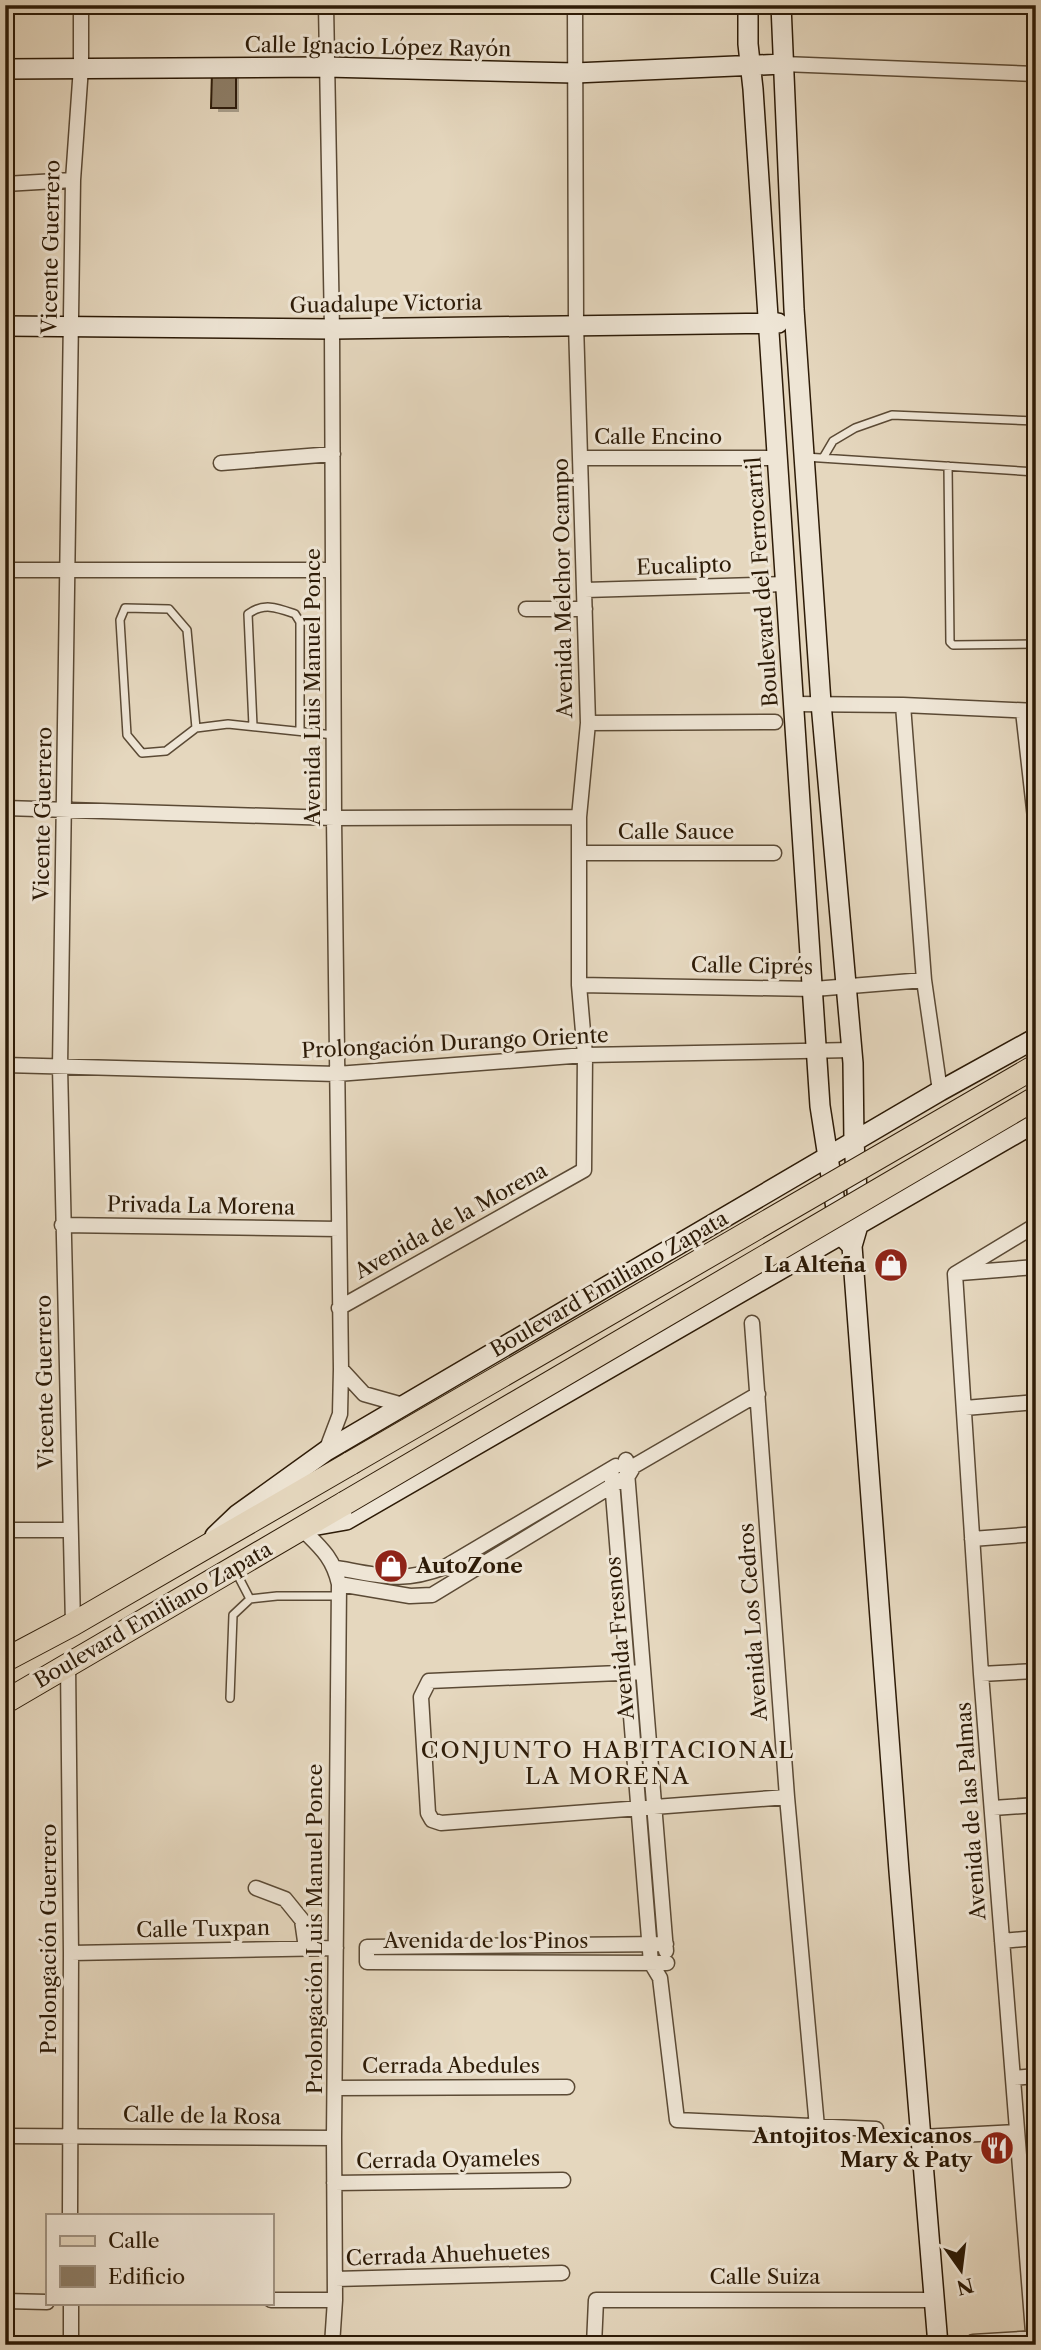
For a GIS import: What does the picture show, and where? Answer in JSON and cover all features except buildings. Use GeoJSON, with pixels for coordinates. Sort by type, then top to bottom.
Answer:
{"type":"FeatureCollection","features":[{"type":"Feature","properties":{"kind":"main road","name":"Boulevard Emiliano Zapata"},"geometry":{"type":"LineString","coordinates":[[5,1660],[73,1624],[1036,1066]]}},
{"type":"Feature","properties":{"kind":"main road","name":"Boulevard Emiliano Zapata"},"geometry":{"type":"LineString","coordinates":[[5,1702],[1036,1098]]}},
{"type":"Feature","properties":{"kind":"street","name":"Vicente Guerrero"},"geometry":{"type":"LineString","coordinates":[[73,1624],[60,1067],[72,180],[80,68],[80,5]]}},
{"type":"Feature","properties":{"kind":"street","name":"Avenida Luis Manuel Ponce"},"geometry":{"type":"LineString","coordinates":[[326,5],[332,329],[334,818],[341,1369],[340,1414],[326,1451]]}},
{"type":"Feature","properties":{"kind":"street","name":"Avenida Melchor Ocampo"},"geometry":{"type":"LineString","coordinates":[[575,5],[576,324],[589,723],[579,817],[579,985],[585,1055],[584,1170]]}},
{"type":"Feature","properties":{"kind":"street","name":"Boulevard del Ferrocarril"},"geometry":{"type":"LineString","coordinates":[[748,5],[820,1106],[846,1240],[938,2345]]}},
{"type":"Feature","properties":{"kind":"street"},"geometry":{"type":"LineString","coordinates":[[782,5],[795,322],[814,457],[813,583],[852,1050],[853,1142],[859,1222]]}},
{"type":"Feature","properties":{"kind":"street","name":"Calle Ignacio López Rayón"},"geometry":{"type":"LineString","coordinates":[[5,69],[326,67],[575,73],[783,64]]}},
{"type":"Feature","properties":{"kind":"street"},"geometry":{"type":"LineString","coordinates":[[783,64],[1036,74]]}},
{"type":"Feature","properties":{"kind":"street"},"geometry":{"type":"LineString","coordinates":[[5,184],[72,180]]}},
{"type":"Feature","properties":{"kind":"street","name":"Guadalupe Victoria"},"geometry":{"type":"LineString","coordinates":[[5,326],[332,329],[795,322]]}},
{"type":"Feature","properties":{"kind":"street"},"geometry":{"type":"LineString","coordinates":[[221,463],[333,454]]}},
{"type":"Feature","properties":{"kind":"street"},"geometry":{"type":"LineString","coordinates":[[778,458],[814,457]]}},
{"type":"Feature","properties":{"kind":"street","name":"Calle Encino"},"geometry":{"type":"LineString","coordinates":[[581,458],[778,458]]}},
{"type":"Feature","properties":{"kind":"street"},"geometry":{"type":"LineString","coordinates":[[5,570],[333,570]]}},
{"type":"Feature","properties":{"kind":"street"},"geometry":{"type":"LineString","coordinates":[[785,584],[813,583]]}},
{"type":"Feature","properties":{"kind":"street","name":"Eucalipto"},"geometry":{"type":"LineString","coordinates":[[585,590],[785,584]]}},
{"type":"Feature","properties":{"kind":"street"},"geometry":{"type":"LineString","coordinates":[[526,609],[585,609]]}},
{"type":"Feature","properties":{"kind":"street"},"geometry":{"type":"LineString","coordinates":[[793,704],[903,705],[1030,711],[1036,827]]}},
{"type":"Feature","properties":{"kind":"street"},"geometry":{"type":"LineString","coordinates":[[903,705],[924,980],[940,1091]]}},
{"type":"Feature","properties":{"kind":"street"},"geometry":{"type":"LineString","coordinates":[[589,723],[775,722]]}},
{"type":"Feature","properties":{"kind":"street"},"geometry":{"type":"LineString","coordinates":[[5,808],[334,818],[579,817]]}},
{"type":"Feature","properties":{"kind":"street","name":"Calle Sauce"},"geometry":{"type":"LineString","coordinates":[[579,853],[774,853]]}},
{"type":"Feature","properties":{"kind":"street","name":"Calle Ciprés"},"geometry":{"type":"LineString","coordinates":[[579,985],[814,989],[924,980]]}},
{"type":"Feature","properties":{"kind":"street","name":"Boulevard Emiliano Zapata"},"geometry":{"type":"LineString","coordinates":[[197,1552],[237,1515],[326,1451],[828,1156],[1036,1038]]}},
{"type":"Feature","properties":{"kind":"street","name":"Prolongación Durango Oriente"},"geometry":{"type":"LineString","coordinates":[[5,1065],[337,1074],[585,1055],[852,1050]]}},
{"type":"Feature","properties":{"kind":"street"},"geometry":{"type":"LineString","coordinates":[[846,1240],[859,1222],[1036,1122]]}},
{"type":"Feature","properties":{"kind":"street","name":"Avenida de la Morena"},"geometry":{"type":"LineString","coordinates":[[340,1308],[584,1170]]}},
{"type":"Feature","properties":{"kind":"street","name":"Privada La Morena"},"geometry":{"type":"LineString","coordinates":[[62,1225],[339,1229]]}},
{"type":"Feature","properties":{"kind":"street"},"geometry":{"type":"LineString","coordinates":[[955,1274],[1036,1225]]}},
{"type":"Feature","properties":{"kind":"street","name":"Boulevard Emiliano Zapata"},"geometry":{"type":"LineString","coordinates":[[301,1528],[346,1520],[846,1240]]}},
{"type":"Feature","properties":{"kind":"street"},"geometry":{"type":"LineString","coordinates":[[955,1274],[1036,1267]]}},
{"type":"Feature","properties":{"kind":"street","name":"Avenida de las Palmas"},"geometry":{"type":"LineString","coordinates":[[955,1274],[981,1674],[1017,2132],[1029,2204],[1034,2340]]}},
{"type":"Feature","properties":{"kind":"street","name":"Avenida Los Cedros"},"geometry":{"type":"LineString","coordinates":[[752,1323],[787,1797],[817,2127]]}},
{"type":"Feature","properties":{"kind":"street"},"geometry":{"type":"LineString","coordinates":[[341,1369],[364,1394],[403,1405]]}},
{"type":"Feature","properties":{"kind":"street"},"geometry":{"type":"LineString","coordinates":[[338,1590],[410,1596],[432,1595],[613,1485],[629,1468],[758,1394]]}},
{"type":"Feature","properties":{"kind":"street"},"geometry":{"type":"LineString","coordinates":[[965,1408],[1036,1402]]}},
{"type":"Feature","properties":{"kind":"street"},"geometry":{"type":"LineString","coordinates":[[336,1568],[398,1579],[421,1576],[445,1567],[611,1469],[629,1468]]}},
{"type":"Feature","properties":{"kind":"street","name":"Avenida Fresnos"},"geometry":{"type":"LineString","coordinates":[[629,1468],[666,1944],[667,1963],[660,1978]]}},
{"type":"Feature","properties":{"kind":"street","name":"Avenida Fresnos"},"geometry":{"type":"LineString","coordinates":[[611,1469],[649,1945],[651,1963],[660,1978],[677,2120],[817,2127]]}},
{"type":"Feature","properties":{"kind":"street","name":"Prolongación Luis Manuel Ponce"},"geometry":{"type":"LineString","coordinates":[[301,1528],[327,1553],[336,1568],[338,1590],[335,2300],[332,2345]]}},
{"type":"Feature","properties":{"kind":"street"},"geometry":{"type":"LineString","coordinates":[[5,1530],[70,1530]]}},
{"type":"Feature","properties":{"kind":"street"},"geometry":{"type":"LineString","coordinates":[[972,1539],[1036,1534]]}},
{"type":"Feature","properties":{"kind":"street","name":"Prolongación Guerrero"},"geometry":{"type":"LineString","coordinates":[[68,1663],[70,2214]]}},
{"type":"Feature","properties":{"kind":"street"},"geometry":{"type":"LineString","coordinates":[[981,1674],[1036,1671]]}},
{"type":"Feature","properties":{"kind":"street"},"geometry":{"type":"LineString","coordinates":[[643,1672],[429,1681],[421,1697],[428,1813],[432,1820],[441,1823],[787,1797]]}},
{"type":"Feature","properties":{"kind":"street"},"geometry":{"type":"LineString","coordinates":[[993,1808],[1036,1805]]}},
{"type":"Feature","properties":{"kind":"street"},"geometry":{"type":"LineString","coordinates":[[256,1888],[285,1899],[302,1920],[306,1948]]}},
{"type":"Feature","properties":{"kind":"street"},"geometry":{"type":"LineString","coordinates":[[1002,1941],[1036,1938]]}},
{"type":"Feature","properties":{"kind":"street","name":"Avenida de los Pinos"},"geometry":{"type":"LineString","coordinates":[[666,1944],[367,1947],[367,1962],[667,1963]]}},
{"type":"Feature","properties":{"kind":"street","name":"Calle Tuxpan"},"geometry":{"type":"LineString","coordinates":[[71,1953],[336,1948]]}},
{"type":"Feature","properties":{"kind":"street"},"geometry":{"type":"LineString","coordinates":[[1014,2078],[1036,2076]]}},
{"type":"Feature","properties":{"kind":"street","name":"Cerrada Abedules"},"geometry":{"type":"LineString","coordinates":[[335,2088],[567,2087]]}},
{"type":"Feature","properties":{"kind":"street"},"geometry":{"type":"LineString","coordinates":[[817,2127],[876,2129]]}},
{"type":"Feature","properties":{"kind":"street"},"geometry":{"type":"LineString","coordinates":[[922,2137],[1017,2132]]}},
{"type":"Feature","properties":{"kind":"street"},"geometry":{"type":"LineString","coordinates":[[5,2136],[69,2135]]}},
{"type":"Feature","properties":{"kind":"street","name":"Calle de la Rosa"},"geometry":{"type":"LineString","coordinates":[[69,2135],[334,2138]]}},
{"type":"Feature","properties":{"kind":"street","name":"Cerrada Oyameles"},"geometry":{"type":"LineString","coordinates":[[334,2183],[563,2180]]}},
{"type":"Feature","properties":{"kind":"street","name":"Cerrada Ahuehuetes"},"geometry":{"type":"LineString","coordinates":[[335,2279],[562,2273]]}},
{"type":"Feature","properties":{"kind":"street"},"geometry":{"type":"LineString","coordinates":[[273,2300],[335,2300]]}},
{"type":"Feature","properties":{"kind":"street","name":"Calle Suiza"},"geometry":{"type":"LineString","coordinates":[[594,2345],[596,2300],[935,2300]]}},
{"type":"Feature","properties":{"kind":"street"},"geometry":{"type":"LineString","coordinates":[[5,2301],[46,2301]]}},
{"type":"Feature","properties":{"kind":"street"},"geometry":{"type":"LineString","coordinates":[[71,2304],[71,2345]]}},
{"type":"Feature","properties":{"kind":"street"},"geometry":{"type":"LineString","coordinates":[[973,2342],[1034,2340]]}},
{"type":"Feature","properties":{"kind":"lane"},"geometry":{"type":"LineString","coordinates":[[814,457],[855,428],[892,415],[1036,421]]}},
{"type":"Feature","properties":{"kind":"lane"},"geometry":{"type":"LineString","coordinates":[[814,457],[1036,472]]}},
{"type":"Feature","properties":{"kind":"lane"},"geometry":{"type":"LineString","coordinates":[[948,466],[950,642],[953,645],[1036,644]]}},
{"type":"Feature","properties":{"kind":"lane"},"geometry":{"type":"LineString","coordinates":[[253,726],[248,614],[257,608],[274,607],[295,614],[300,622],[300,730]]}},
{"type":"Feature","properties":{"kind":"lane"},"geometry":{"type":"LineString","coordinates":[[196,727],[187,630],[169,609],[125,608],[120,620],[127,736],[142,753],[166,751],[196,727],[228,724],[334,735]]}},
{"type":"Feature","properties":{"kind":"lane"},"geometry":{"type":"LineString","coordinates":[[233,1567],[250,1599]]}},
{"type":"Feature","properties":{"kind":"lane"},"geometry":{"type":"LineString","coordinates":[[230,1698],[233,1615],[250,1599],[338,1590]]}},
{"type":"Feature","properties":{"kind":"place","name":"La Alteña"},"geometry":{"type":"Point","coordinates":[891,1265]}},
{"type":"Feature","properties":{"kind":"place","name":"AutoZone"},"geometry":{"type":"Point","coordinates":[391,1566]}},
{"type":"Feature","properties":{"kind":"place","name":"Antojitos Mexicanos Mary & Paty"},"geometry":{"type":"Point","coordinates":[997,2148]}},
{"type":"Feature","properties":{"kind":"district","name":"CONJUNTO HABITACIONAL LA MORENA"},"geometry":{"type":"Point","coordinates":[608,1763]}}]}
